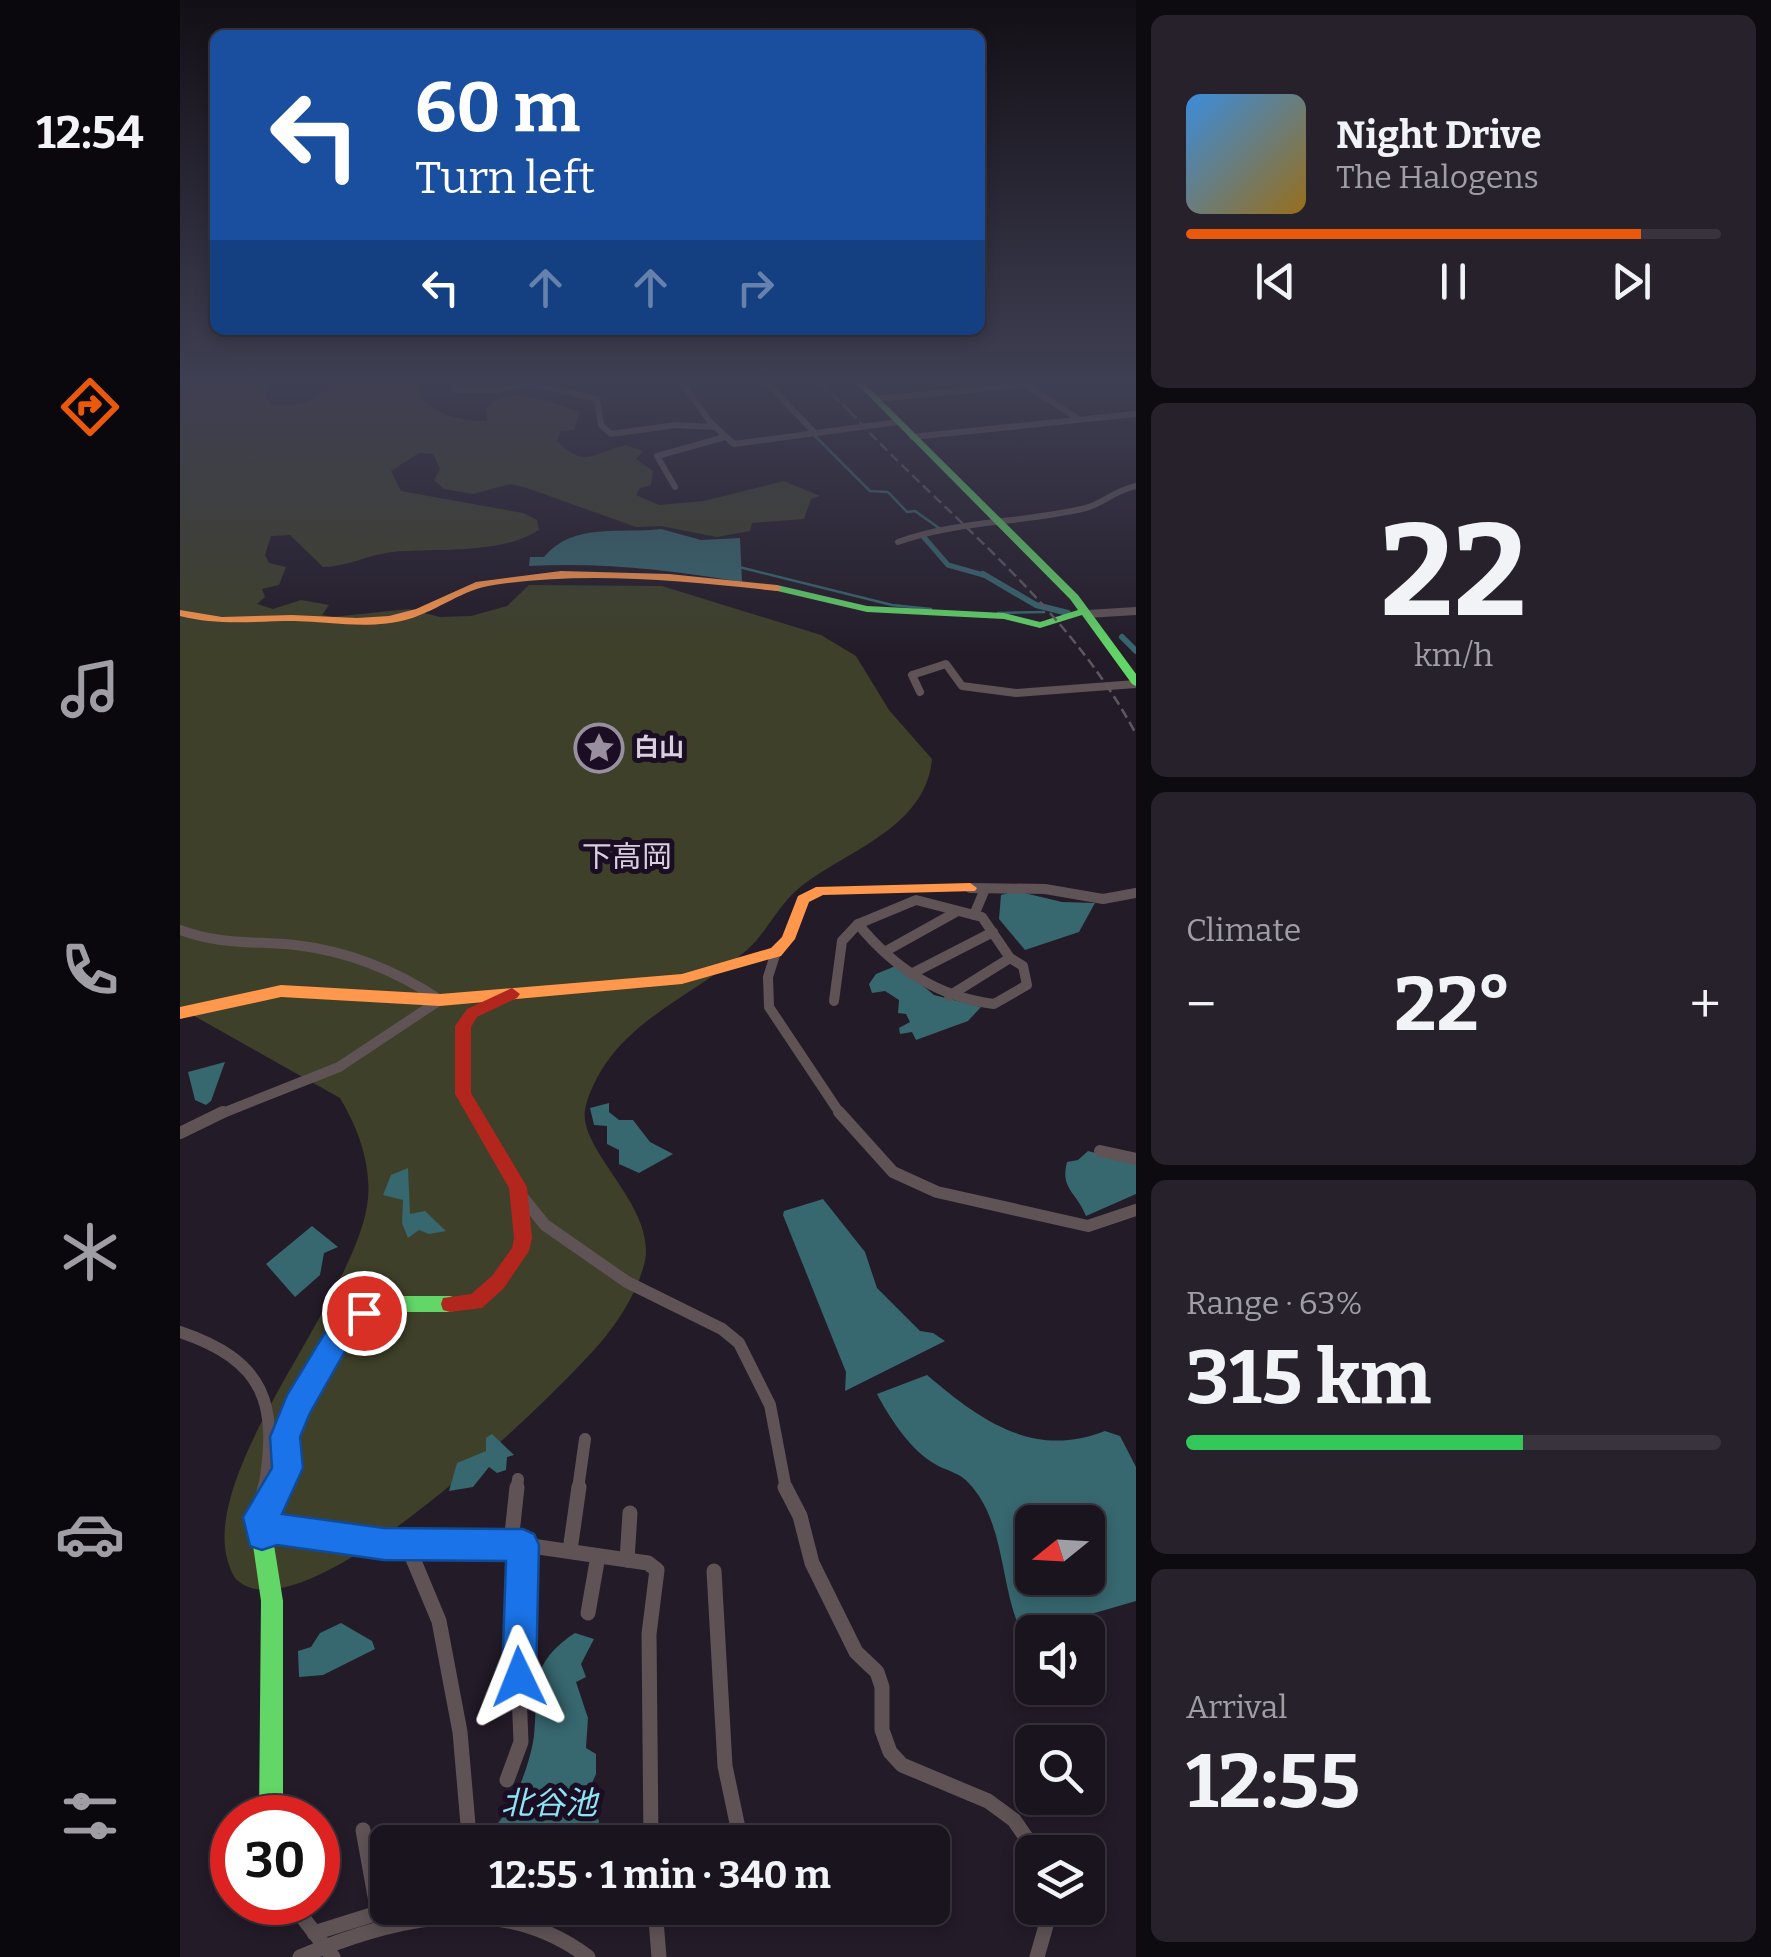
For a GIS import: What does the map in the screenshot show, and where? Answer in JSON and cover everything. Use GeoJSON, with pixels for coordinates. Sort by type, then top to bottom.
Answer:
{"type":"FeatureCollection","features":[{"type":"Feature","properties":{"kind":"street"},"geometry":{"type":"LineString","coordinates":[[668,475],[675,487]]}},
{"type":"Feature","properties":{"kind":"street"},"geometry":{"type":"LineString","coordinates":[[951,475],[1086,612],[1136,683]]}},
{"type":"Feature","properties":{"kind":"street"},"geometry":{"type":"LineString","coordinates":[[898,542],[939,527],[1090,507],[1113,491],[1136,486]]}},
{"type":"Feature","properties":{"kind":"street"},"geometry":{"type":"LineString","coordinates":[[180,613],[212,623],[294,618],[368,623],[419,612],[446,594],[488,582],[638,572],[782,590],[867,608],[1004,616],[1040,626],[1086,612],[1136,610]]}},
{"type":"Feature","properties":{"kind":"street"},"geometry":{"type":"LineString","coordinates":[[920,692],[912,675],[946,664],[962,686],[1016,693],[1064,685],[1136,683]]}},
{"type":"Feature","properties":{"kind":"street"},"geometry":{"type":"LineString","coordinates":[[974,914],[977,888]]}},
{"type":"Feature","properties":{"kind":"street"},"geometry":{"type":"LineString","coordinates":[[1136,893],[1103,899],[1031,888],[810,893],[776,952],[768,977],[768,1007],[846,1123],[893,1172],[937,1192],[1088,1226],[1136,1210]]}},
{"type":"Feature","properties":{"kind":"street"},"geometry":{"type":"LineString","coordinates":[[834,1000],[842,941],[858,924],[916,900],[974,914],[986,921],[1010,958],[1023,966],[1027,985],[994,1004],[933,992],[858,924]]}},
{"type":"Feature","properties":{"kind":"street"},"geometry":{"type":"LineString","coordinates":[[886,951],[956,912]]}},
{"type":"Feature","properties":{"kind":"street"},"geometry":{"type":"LineString","coordinates":[[180,930],[211,944],[283,944],[392,968],[440,1000]]}},
{"type":"Feature","properties":{"kind":"street"},"geometry":{"type":"LineString","coordinates":[[911,974],[993,932]]}},
{"type":"Feature","properties":{"kind":"street"},"geometry":{"type":"LineString","coordinates":[[180,1014],[251,995],[312,990],[440,1000],[682,979],[776,952]]}},
{"type":"Feature","properties":{"kind":"street"},"geometry":{"type":"LineString","coordinates":[[949,996],[1010,958]]}},
{"type":"Feature","properties":{"kind":"street"},"geometry":{"type":"LineString","coordinates":[[512,994],[472,1013],[463,1026],[463,1094],[518,1187],[545,1225],[654,1298],[722,1329],[739,1344],[770,1405],[782,1481],[800,1516],[812,1564],[856,1652],[877,1672],[882,1687],[882,1730],[890,1752],[902,1765],[988,1801],[1014,1820],[1024,1835]]}},
{"type":"Feature","properties":{"kind":"street"},"geometry":{"type":"LineString","coordinates":[[180,1133],[256,1097],[339,1067],[440,1000]]}},
{"type":"Feature","properties":{"kind":"street"},"geometry":{"type":"LineString","coordinates":[[1100,1151],[1136,1159]]}},
{"type":"Feature","properties":{"kind":"street"},"geometry":{"type":"LineString","coordinates":[[259,1517],[276,1496],[288,1468],[285,1437],[298,1405],[342,1330],[364,1313],[389,1304],[435,1301],[457,1306],[487,1294],[520,1251],[523,1238],[518,1187]]}},
{"type":"Feature","properties":{"kind":"street"},"geometry":{"type":"LineString","coordinates":[[180,1332],[232,1354],[262,1401],[272,1462],[259,1517],[272,1601],[271,1795]]}},
{"type":"Feature","properties":{"kind":"street"},"geometry":{"type":"LineString","coordinates":[[570,1550],[584,1439]]}},
{"type":"Feature","properties":{"kind":"street"},"geometry":{"type":"LineString","coordinates":[[507,1780],[521,1742],[518,1480]]}},
{"type":"Feature","properties":{"kind":"street"},"geometry":{"type":"LineString","coordinates":[[627,1560],[630,1513]]}},
{"type":"Feature","properties":{"kind":"street"},"geometry":{"type":"LineString","coordinates":[[262,1534],[277,1530],[362,1542],[517,1544],[648,1563],[657,1570],[649,1634],[652,1825]]}},
{"type":"Feature","properties":{"kind":"street"},"geometry":{"type":"LineString","coordinates":[[406,1542],[439,1622],[460,1732],[468,1825]]}},
{"type":"Feature","properties":{"kind":"street"},"geometry":{"type":"LineString","coordinates":[[588,1613],[598,1556]]}},
{"type":"Feature","properties":{"kind":"street"},"geometry":{"type":"LineString","coordinates":[[714,1571],[725,1766],[737,1825]]}},
{"type":"Feature","properties":{"kind":"street"},"geometry":{"type":"LineString","coordinates":[[300,1957],[378,1913],[363,1830]]}},
{"type":"Feature","properties":{"kind":"street"},"geometry":{"type":"LineString","coordinates":[[324,1945],[378,1927],[495,1914],[525,1920],[588,1957]]}},
{"type":"Feature","properties":{"kind":"street"},"geometry":{"type":"LineString","coordinates":[[309,1925],[324,1945]]}},
{"type":"Feature","properties":{"kind":"street"},"geometry":{"type":"LineString","coordinates":[[658,1925],[663,1956]]}},
{"type":"Feature","properties":{"kind":"street"},"geometry":{"type":"LineString","coordinates":[[1037,1957],[1046,1925]]}},
{"type":"Feature","properties":{"kind":"green space"},"geometry":{"type":"Polygon","coordinates":[[[180,475],[393,475],[401,491],[523,513],[537,520],[539,530],[506,543],[392,552],[323,567],[290,535],[271,536],[265,555],[269,563],[286,567],[279,585],[262,589],[265,597],[257,604],[273,609],[301,600],[329,605],[322,615],[332,617],[409,609],[440,617],[471,616],[507,606],[529,585],[662,586],[821,635],[856,656],[889,710],[932,759],[915,804],[899,821],[798,889],[747,950],[632,1034],[597,1077],[586,1105],[585,1122],[640,1221],[646,1243],[637,1285],[608,1334],[534,1411],[426,1505],[367,1547],[313,1578],[267,1590],[235,1578],[225,1540],[231,1495],[251,1445],[336,1288],[357,1240],[368,1198],[367,1172],[362,1146],[340,1098],[180,1008],[180,475]]]}},
{"type":"Feature","properties":{"kind":"green space"},"geometry":{"type":"Polygon","coordinates":[[[437,475],[652,475],[651,485],[640,488],[636,495],[659,505],[704,501],[784,481],[820,496],[811,499],[804,519],[752,523],[750,531],[717,537],[661,526],[636,527],[510,484],[473,494],[444,489],[434,480],[437,475]]]}},
{"type":"Feature","properties":{"kind":"water"},"geometry":{"type":"Polygon","coordinates":[[[661,529],[701,540],[740,538],[742,582],[636,568],[529,566],[530,557],[544,557],[556,546],[583,534],[661,529]]]}},
{"type":"Feature","properties":{"kind":"water"},"geometry":{"type":"Polygon","coordinates":[[[1016,891],[1062,902],[1095,903],[1079,932],[1025,950],[999,919],[1001,895],[1016,891]]]}},
{"type":"Feature","properties":{"kind":"water"},"geometry":{"type":"Polygon","coordinates":[[[898,965],[934,995],[981,1007],[968,1021],[916,1040],[912,1032],[900,1034],[899,1028],[910,1022],[906,1014],[898,1013],[899,1000],[885,991],[872,993],[869,984],[876,974],[898,965]]]}},
{"type":"Feature","properties":{"kind":"water"},"geometry":{"type":"Polygon","coordinates":[[[225,1062],[211,1101],[206,1105],[195,1100],[188,1072],[225,1062]]]}},
{"type":"Feature","properties":{"kind":"water"},"geometry":{"type":"Polygon","coordinates":[[[609,1103],[609,1112],[619,1120],[633,1120],[650,1142],[673,1154],[639,1173],[619,1164],[619,1150],[607,1144],[607,1126],[594,1125],[590,1108],[609,1103]]]}},
{"type":"Feature","properties":{"kind":"water"},"geometry":{"type":"Polygon","coordinates":[[[1088,1151],[1136,1163],[1136,1194],[1086,1216],[1067,1184],[1065,1171],[1067,1162],[1078,1160],[1088,1151]]]}},
{"type":"Feature","properties":{"kind":"water"},"geometry":{"type":"Polygon","coordinates":[[[408,1168],[410,1214],[425,1211],[446,1231],[429,1234],[419,1230],[408,1238],[402,1223],[403,1200],[383,1195],[391,1175],[408,1168]]]}},
{"type":"Feature","properties":{"kind":"water"},"geometry":{"type":"Polygon","coordinates":[[[823,1199],[865,1252],[877,1288],[920,1331],[945,1341],[845,1391],[846,1372],[783,1215],[784,1211],[823,1199]]]}},
{"type":"Feature","properties":{"kind":"water"},"geometry":{"type":"Polygon","coordinates":[[[312,1226],[338,1247],[324,1253],[320,1275],[295,1297],[266,1264],[312,1226]]]}},
{"type":"Feature","properties":{"kind":"water"},"geometry":{"type":"Polygon","coordinates":[[[927,1375],[988,1420],[1032,1438],[1079,1439],[1105,1431],[1120,1436],[1136,1467],[1136,1601],[1088,1615],[1015,1615],[998,1542],[979,1496],[961,1477],[930,1461],[893,1421],[877,1394],[927,1375]]]}},
{"type":"Feature","properties":{"kind":"water"},"geometry":{"type":"Polygon","coordinates":[[[492,1434],[514,1455],[507,1457],[506,1470],[497,1473],[489,1467],[473,1487],[449,1491],[457,1463],[486,1451],[486,1438],[492,1434]]]}},
{"type":"Feature","properties":{"kind":"water"},"geometry":{"type":"Polygon","coordinates":[[[341,1623],[372,1641],[375,1649],[323,1675],[299,1677],[298,1651],[311,1647],[320,1633],[341,1623]]]}},
{"type":"Feature","properties":{"kind":"water","name":"北谷池"},"geometry":{"type":"Polygon","coordinates":[[[575,1633],[594,1639],[581,1664],[586,1677],[576,1682],[588,1718],[586,1748],[596,1754],[596,1774],[586,1797],[599,1825],[496,1825],[514,1797],[531,1750],[540,1673],[564,1641],[575,1633]]]}},
{"type":"Feature","properties":{"kind":"waterway"},"geometry":{"type":"LineString","coordinates":[[854,475],[870,491],[888,492],[907,512],[915,511],[939,528]]}},
{"type":"Feature","properties":{"kind":"waterway"},"geometry":{"type":"LineString","coordinates":[[927,533],[922,535],[948,565],[986,576]]}},
{"type":"Feature","properties":{"kind":"waterway"},"geometry":{"type":"LineString","coordinates":[[739,567],[892,605],[931,609]]}},
{"type":"Feature","properties":{"kind":"waterway"},"geometry":{"type":"LineString","coordinates":[[986,576],[1036,605],[1068,613]]}},
{"type":"Feature","properties":{"kind":"waterway"},"geometry":{"type":"LineString","coordinates":[[998,613],[1044,612]]}},
{"type":"Feature","properties":{"kind":"waterway"},"geometry":{"type":"LineString","coordinates":[[1122,637],[1136,651]]}},
{"type":"Feature","properties":{"kind":"railway"},"geometry":{"type":"LineString","coordinates":[[913,475],[1041,602],[1108,687],[1136,734]]}},
{"type":"Feature","properties":{"kind":"traffic: fast"},"geometry":{"type":"LineString","coordinates":[[952,475],[1074,597],[1136,682]]}},
{"type":"Feature","properties":{"kind":"traffic: fast"},"geometry":{"type":"LineString","coordinates":[[777,588],[867,609],[1004,616],[1040,625],[1085,611]]}},
{"type":"Feature","properties":{"kind":"traffic: fast"},"geometry":{"type":"LineString","coordinates":[[271,1795],[272,1601],[259,1517],[276,1496],[288,1468],[285,1437],[298,1405],[342,1330],[364,1313],[389,1304],[450,1304]]}},
{"type":"Feature","properties":{"kind":"traffic: slow"},"geometry":{"type":"LineString","coordinates":[[180,613],[222,620],[389,620],[420,611],[479,584],[561,575],[669,577],[777,588]]}},
{"type":"Feature","properties":{"kind":"traffic: slow"},"geometry":{"type":"LineString","coordinates":[[180,1013],[281,991],[440,1000],[682,979],[776,952],[788,939],[803,899],[821,890],[970,888]]}},
{"type":"Feature","properties":{"kind":"traffic: jam"},"geometry":{"type":"LineString","coordinates":[[450,1304],[475,1302],[498,1282],[520,1251],[523,1238],[518,1187],[463,1094],[463,1026],[472,1013],[512,994]]}},
{"type":"Feature","properties":{"kind":"place","name":"白山"},"geometry":{"type":"Point","coordinates":[599,748]}},
{"type":"Feature","properties":{"kind":"district","name":"下高岡"},"geometry":{"type":"Point","coordinates":[627,857]}},
{"type":"Feature","properties":{"kind":"route"},"geometry":{"type":"LineString","coordinates":[[364,1313],[342,1330],[298,1405],[285,1437],[288,1468],[276,1496],[259,1517],[262,1534],[277,1530],[313,1532],[384,1544],[523,1545],[517,1642],[519,1677]]}}]}
